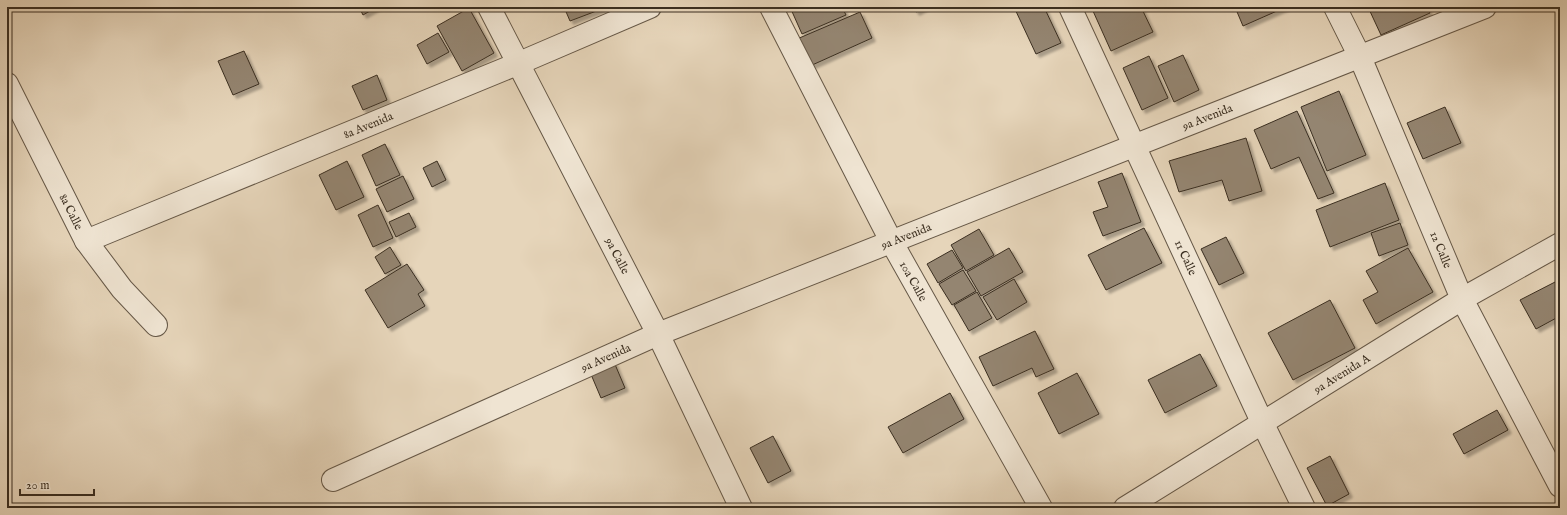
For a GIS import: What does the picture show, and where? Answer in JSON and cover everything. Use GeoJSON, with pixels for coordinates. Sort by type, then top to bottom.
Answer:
{"type":"FeatureCollection","features":[{"type":"Feature","properties":{"kind":"street","name":"9a Calle"},"geometry":{"type":"LineString","coordinates":[[489,7],[517,64],[658,334],[741,508]]}},
{"type":"Feature","properties":{"kind":"street","name":"8a Avenida"},"geometry":{"type":"LineString","coordinates":[[86,241],[517,64],[650,7]]}},
{"type":"Feature","properties":{"kind":"street","name":"10a Calle"},"geometry":{"type":"LineString","coordinates":[[771,7],[891,241],[1041,508]]}},
{"type":"Feature","properties":{"kind":"street","name":"11 Calle"},"geometry":{"type":"LineString","coordinates":[[1070,7],[1262,422],[1304,508]]}},
{"type":"Feature","properties":{"kind":"street","name":"12 Calle"},"geometry":{"type":"LineString","coordinates":[[1335,7],[1360,57],[1462,299],[1560,486]]}},
{"type":"Feature","properties":{"kind":"street","name":"9a Avenida"},"geometry":{"type":"LineString","coordinates":[[333,480],[658,334],[1485,7]]}},
{"type":"Feature","properties":{"kind":"street","name":"8a Calle"},"geometry":{"type":"LineString","coordinates":[[7,84],[86,241],[122,289],[156,325]]}},
{"type":"Feature","properties":{"kind":"street","name":"9a Avenida A"},"geometry":{"type":"LineString","coordinates":[[1125,508],[1462,299],[1560,244]]}},
{"type":"Feature","properties":{"kind":"building"},"geometry":{"type":"Polygon","coordinates":[[[359,7],[377,7],[363,15],[359,7]]]}},
{"type":"Feature","properties":{"kind":"building"},"geometry":{"type":"Polygon","coordinates":[[[564,7],[607,7],[570,21],[564,7]]]}},
{"type":"Feature","properties":{"kind":"building"},"geometry":{"type":"Polygon","coordinates":[[[790,7],[842,7],[846,15],[802,34],[790,7]]]}},
{"type":"Feature","properties":{"kind":"building"},"geometry":{"type":"Polygon","coordinates":[[[913,7],[925,7],[916,12],[913,7]]]}},
{"type":"Feature","properties":{"kind":"building"},"geometry":{"type":"Polygon","coordinates":[[[1014,7],[1044,7],[1061,43],[1036,54],[1014,7]]]}},
{"type":"Feature","properties":{"kind":"building"},"geometry":{"type":"Polygon","coordinates":[[[1103,7],[1141,7],[1153,32],[1111,51],[1093,11],[1103,7]]]}},
{"type":"Feature","properties":{"kind":"building"},"geometry":{"type":"Polygon","coordinates":[[[1235,7],[1286,7],[1243,26],[1235,7]]]}},
{"type":"Feature","properties":{"kind":"building"},"geometry":{"type":"Polygon","coordinates":[[[1368,7],[1427,7],[1430,13],[1381,35],[1368,7]]]}},
{"type":"Feature","properties":{"kind":"building"},"geometry":{"type":"Polygon","coordinates":[[[469,8],[494,53],[462,71],[437,26],[469,8]]]}},
{"type":"Feature","properties":{"kind":"building"},"geometry":{"type":"Polygon","coordinates":[[[860,12],[872,38],[810,66],[797,39],[860,12]]]}},
{"type":"Feature","properties":{"kind":"building"},"geometry":{"type":"Polygon","coordinates":[[[438,33],[449,52],[427,64],[417,45],[438,33]]]}},
{"type":"Feature","properties":{"kind":"building"},"geometry":{"type":"Polygon","coordinates":[[[244,51],[259,84],[233,95],[218,61],[244,51]]]}},
{"type":"Feature","properties":{"kind":"building"},"geometry":{"type":"Polygon","coordinates":[[[1183,55],[1199,90],[1174,102],[1158,66],[1183,55]]]}},
{"type":"Feature","properties":{"kind":"building"},"geometry":{"type":"Polygon","coordinates":[[[1149,56],[1168,98],[1142,110],[1123,68],[1149,56]]]}},
{"type":"Feature","properties":{"kind":"building"},"geometry":{"type":"Polygon","coordinates":[[[377,75],[387,100],[363,110],[352,86],[377,75]]]}},
{"type":"Feature","properties":{"kind":"building"},"geometry":{"type":"Polygon","coordinates":[[[1339,91],[1366,155],[1327,171],[1301,107],[1339,91]]]}},
{"type":"Feature","properties":{"kind":"building"},"geometry":{"type":"Polygon","coordinates":[[[1445,107],[1461,143],[1423,159],[1407,123],[1445,107]]]}},
{"type":"Feature","properties":{"kind":"building"},"geometry":{"type":"Polygon","coordinates":[[[1297,111],[1334,193],[1318,199],[1299,157],[1271,169],[1254,130],[1297,111]]]}},
{"type":"Feature","properties":{"kind":"building"},"geometry":{"type":"Polygon","coordinates":[[[1246,138],[1262,191],[1229,201],[1222,180],[1179,192],[1169,161],[1246,138]]]}},
{"type":"Feature","properties":{"kind":"building"},"geometry":{"type":"Polygon","coordinates":[[[385,144],[400,175],[376,186],[362,155],[385,144]]]}},
{"type":"Feature","properties":{"kind":"building"},"geometry":{"type":"Polygon","coordinates":[[[347,161],[364,197],[336,210],[319,175],[347,161]]]}},
{"type":"Feature","properties":{"kind":"building"},"geometry":{"type":"Polygon","coordinates":[[[437,161],[446,180],[432,187],[423,168],[437,161]]]}},
{"type":"Feature","properties":{"kind":"building"},"geometry":{"type":"Polygon","coordinates":[[[1122,173],[1141,222],[1103,236],[1093,212],[1108,207],[1098,182],[1122,173]]]}},
{"type":"Feature","properties":{"kind":"building"},"geometry":{"type":"Polygon","coordinates":[[[403,176],[414,199],[387,212],[376,189],[403,176]]]}},
{"type":"Feature","properties":{"kind":"building"},"geometry":{"type":"Polygon","coordinates":[[[1385,183],[1399,220],[1330,247],[1316,210],[1385,183]]]}},
{"type":"Feature","properties":{"kind":"building"},"geometry":{"type":"Polygon","coordinates":[[[378,205],[393,238],[373,247],[358,215],[378,205]]]}},
{"type":"Feature","properties":{"kind":"building"},"geometry":{"type":"Polygon","coordinates":[[[409,213],[416,227],[396,237],[389,222],[409,213]]]}},
{"type":"Feature","properties":{"kind":"building"},"geometry":{"type":"Polygon","coordinates":[[[1400,223],[1408,245],[1379,256],[1371,233],[1400,223]]]}},
{"type":"Feature","properties":{"kind":"building"},"geometry":{"type":"Polygon","coordinates":[[[1144,228],[1162,263],[1106,290],[1088,255],[1144,228]]]}},
{"type":"Feature","properties":{"kind":"building"},"geometry":{"type":"Polygon","coordinates":[[[979,229],[994,255],[966,271],[951,245],[979,229]]]}},
{"type":"Feature","properties":{"kind":"building"},"geometry":{"type":"Polygon","coordinates":[[[1226,237],[1244,273],[1219,285],[1201,249],[1226,237]]]}},
{"type":"Feature","properties":{"kind":"building"},"geometry":{"type":"Polygon","coordinates":[[[390,247],[401,265],[385,274],[375,257],[390,247]]]}},
{"type":"Feature","properties":{"kind":"building"},"geometry":{"type":"Polygon","coordinates":[[[1009,248],[1023,272],[981,296],[967,272],[1009,248]]]}},
{"type":"Feature","properties":{"kind":"building"},"geometry":{"type":"Polygon","coordinates":[[[1408,248],[1433,292],[1376,324],[1363,300],[1378,292],[1366,271],[1408,248]]]}},
{"type":"Feature","properties":{"kind":"building"},"geometry":{"type":"Polygon","coordinates":[[[952,250],[963,268],[938,283],[927,264],[952,250]]]}},
{"type":"Feature","properties":{"kind":"building"},"geometry":{"type":"Polygon","coordinates":[[[407,264],[424,290],[418,294],[425,306],[388,328],[365,290],[407,264]]]}},
{"type":"Feature","properties":{"kind":"building"},"geometry":{"type":"Polygon","coordinates":[[[963,270],[976,291],[952,305],[939,284],[963,270]]]}},
{"type":"Feature","properties":{"kind":"building"},"geometry":{"type":"Polygon","coordinates":[[[1014,279],[1027,302],[997,320],[983,297],[1014,279]]]}},
{"type":"Feature","properties":{"kind":"building"},"geometry":{"type":"Polygon","coordinates":[[[1557,281],[1560,286],[1560,316],[1536,329],[1520,300],[1557,281]]]}},
{"type":"Feature","properties":{"kind":"building"},"geometry":{"type":"Polygon","coordinates":[[[977,292],[992,318],[969,331],[954,305],[977,292]]]}},
{"type":"Feature","properties":{"kind":"building"},"geometry":{"type":"Polygon","coordinates":[[[1330,300],[1355,348],[1293,380],[1268,333],[1330,300]]]}},
{"type":"Feature","properties":{"kind":"building"},"geometry":{"type":"Polygon","coordinates":[[[1035,331],[1054,369],[1036,377],[1032,368],[993,386],[979,357],[1035,331]]]}},
{"type":"Feature","properties":{"kind":"building"},"geometry":{"type":"Polygon","coordinates":[[[1200,354],[1217,386],[1165,413],[1148,380],[1200,354]]]}},
{"type":"Feature","properties":{"kind":"building"},"geometry":{"type":"Polygon","coordinates":[[[614,362],[625,388],[601,398],[590,372],[614,362]]]}},
{"type":"Feature","properties":{"kind":"building"},"geometry":{"type":"Polygon","coordinates":[[[1077,373],[1099,414],[1059,434],[1038,393],[1077,373]]]}},
{"type":"Feature","properties":{"kind":"building"},"geometry":{"type":"Polygon","coordinates":[[[950,393],[964,419],[903,453],[888,427],[950,393]]]}},
{"type":"Feature","properties":{"kind":"building"},"geometry":{"type":"Polygon","coordinates":[[[1497,410],[1508,430],[1464,454],[1453,434],[1497,410]]]}},
{"type":"Feature","properties":{"kind":"building"},"geometry":{"type":"Polygon","coordinates":[[[773,436],[791,471],[768,483],[750,448],[773,436]]]}},
{"type":"Feature","properties":{"kind":"building"},"geometry":{"type":"Polygon","coordinates":[[[1330,456],[1349,494],[1327,506],[1307,468],[1330,456]]]}}]}
